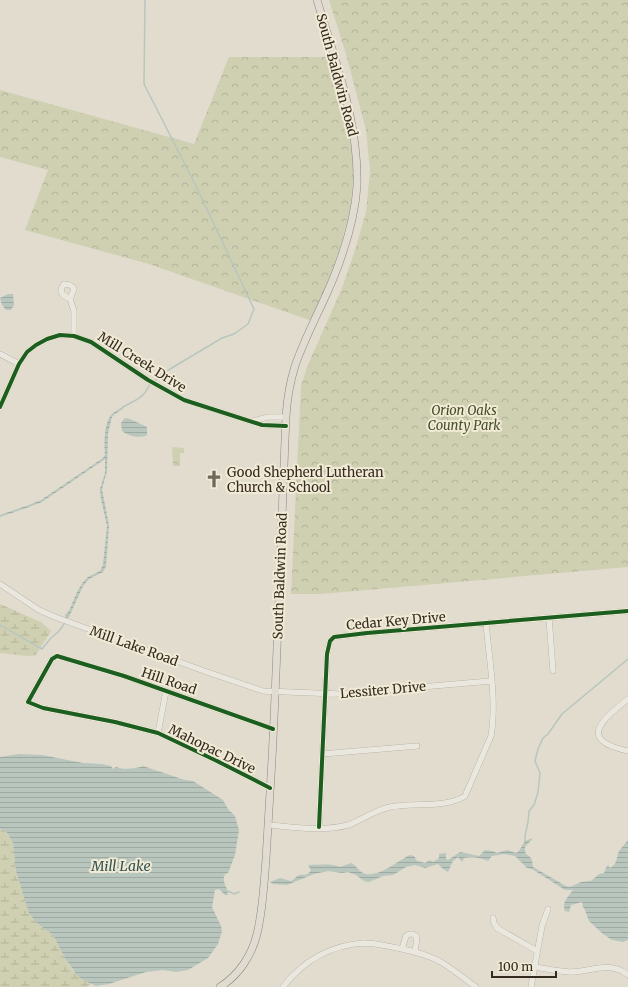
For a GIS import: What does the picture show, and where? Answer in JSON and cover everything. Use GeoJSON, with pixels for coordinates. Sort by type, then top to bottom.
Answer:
{"type":"FeatureCollection","features":[{"type":"Feature","properties":{"kind":"main road","name":"South Baldwin Road"},"geometry":{"type":"LineString","coordinates":[[220,987],[232,978],[243,966],[249,956],[257,935],[262,909],[275,692],[288,395],[295,366],[329,290],[341,257],[351,225],[357,187],[356,153],[352,122],[317,0]]}},
{"type":"Feature","properties":{"kind":"street"},"geometry":{"type":"LineString","coordinates":[[70,299],[74,311],[74,336]]}},
{"type":"Feature","properties":{"kind":"street","name":"Mill Creek Drive"},"geometry":{"type":"LineString","coordinates":[[0,407],[19,364],[27,352],[47,339],[60,336],[74,336],[91,342],[173,395],[198,405],[262,425],[286,426]]}},
{"type":"Feature","properties":{"kind":"street"},"geometry":{"type":"LineString","coordinates":[[0,354],[19,364]]}},
{"type":"Feature","properties":{"kind":"street","name":"Mill Creek Drive"},"geometry":{"type":"LineString","coordinates":[[252,421],[268,417],[286,416]]}},
{"type":"Feature","properties":{"kind":"street","name":"Mill Lake Road"},"geometry":{"type":"LineString","coordinates":[[0,584],[38,610],[55,617],[233,681],[263,691],[275,692]]}},
{"type":"Feature","properties":{"kind":"street","name":"Cedar Key Drive"},"geometry":{"type":"LineString","coordinates":[[318,827],[328,647],[330,641],[334,637],[628,611]]}},
{"type":"Feature","properties":{"kind":"street"},"geometry":{"type":"LineString","coordinates":[[549,618],[553,671]]}},
{"type":"Feature","properties":{"kind":"street"},"geometry":{"type":"LineString","coordinates":[[268,825],[337,827],[349,824],[380,810],[391,807],[448,802],[465,796],[491,736],[493,715],[486,623]]}},
{"type":"Feature","properties":{"kind":"street","name":"Hill Road"},"geometry":{"type":"LineString","coordinates":[[28,702],[52,659],[57,656],[124,676],[273,729]]}},
{"type":"Feature","properties":{"kind":"street","name":"Lessiter Drive"},"geometry":{"type":"LineString","coordinates":[[275,692],[342,694],[491,681]]}},
{"type":"Feature","properties":{"kind":"street"},"geometry":{"type":"LineString","coordinates":[[158,733],[166,691]]}},
{"type":"Feature","properties":{"kind":"street"},"geometry":{"type":"LineString","coordinates":[[628,699],[604,720],[598,729],[601,740],[628,751]]}},
{"type":"Feature","properties":{"kind":"street","name":"Mahopac Drive"},"geometry":{"type":"LineString","coordinates":[[28,702],[43,708],[115,722],[158,733],[270,788]]}},
{"type":"Feature","properties":{"kind":"street"},"geometry":{"type":"LineString","coordinates":[[322,754],[417,746]]}},
{"type":"Feature","properties":{"kind":"street"},"geometry":{"type":"LineString","coordinates":[[531,987],[542,926],[548,909]]}},
{"type":"Feature","properties":{"kind":"street"},"geometry":{"type":"LineString","coordinates":[[493,918],[497,928],[537,951]]}},
{"type":"Feature","properties":{"kind":"street"},"geometry":{"type":"LineString","coordinates":[[402,949],[406,936],[409,934],[414,934],[417,937],[415,952]]}},
{"type":"Feature","properties":{"kind":"street"},"geometry":{"type":"LineString","coordinates":[[283,987],[291,977],[314,958],[339,947],[365,943],[415,952],[442,963],[466,983],[476,987]]}},
{"type":"Feature","properties":{"kind":"street"},"geometry":{"type":"LineString","coordinates":[[535,967],[569,972],[609,967],[620,970],[628,975]]}},
{"type":"Feature","properties":{"kind":"green space","name":"Orion Oaks County Park"},"geometry":{"type":"Polygon","coordinates":[[[329,0],[628,0],[628,567],[321,594],[291,594],[301,386],[307,367],[342,288],[355,250],[366,212],[370,171],[366,130],[346,54],[329,0]]]}},
{"type":"Feature","properties":{"kind":"green space"},"geometry":{"type":"Polygon","coordinates":[[[229,57],[332,57],[349,128],[355,165],[350,211],[339,251],[312,321],[149,264],[25,230],[48,170],[0,157],[0,90],[194,144],[229,57]]]}},
{"type":"Feature","properties":{"kind":"green space"},"geometry":{"type":"Polygon","coordinates":[[[172,447],[184,448],[184,453],[180,453],[180,466],[173,466],[172,447]]]}},
{"type":"Feature","properties":{"kind":"green space"},"geometry":{"type":"Polygon","coordinates":[[[0,604],[41,622],[51,631],[36,655],[27,656],[0,653],[0,604]]]}},
{"type":"Feature","properties":{"kind":"green space"},"geometry":{"type":"Polygon","coordinates":[[[0,829],[6,831],[13,843],[16,871],[29,912],[38,924],[53,935],[73,971],[83,980],[92,984],[86,987],[0,987],[0,829]]]}},
{"type":"Feature","properties":{"kind":"water"},"geometry":{"type":"Polygon","coordinates":[[[8,294],[13,294],[14,305],[11,310],[6,310],[2,305],[0,298],[8,294]]]}},
{"type":"Feature","properties":{"kind":"water"},"geometry":{"type":"Polygon","coordinates":[[[123,407],[123,409],[112,417],[108,433],[107,471],[102,489],[109,526],[106,566],[103,572],[89,579],[83,586],[69,617],[66,618],[65,615],[69,611],[83,582],[88,577],[100,571],[103,565],[107,526],[100,489],[105,473],[105,459],[42,502],[0,517],[0,515],[41,500],[103,458],[105,455],[107,422],[112,414],[123,407]]]}},
{"type":"Feature","properties":{"kind":"water"},"geometry":{"type":"Polygon","coordinates":[[[125,418],[147,427],[147,435],[141,437],[134,436],[122,431],[121,423],[125,418]]]}},
{"type":"Feature","properties":{"kind":"water","name":"Mill Lake"},"geometry":{"type":"Polygon","coordinates":[[[19,754],[42,755],[83,763],[102,764],[111,766],[113,769],[116,767],[129,769],[143,766],[185,780],[193,781],[223,800],[228,809],[235,816],[239,830],[235,855],[228,873],[225,874],[224,877],[228,895],[225,895],[219,889],[215,890],[212,907],[222,931],[218,944],[208,958],[188,970],[176,972],[163,970],[146,972],[109,984],[96,986],[83,980],[76,974],[65,958],[53,935],[38,924],[29,913],[16,871],[13,843],[6,831],[0,829],[0,757],[19,754]]]}},
{"type":"Feature","properties":{"kind":"water"},"geometry":{"type":"Polygon","coordinates":[[[533,838],[525,846],[525,851],[532,860],[533,867],[570,887],[581,882],[591,881],[599,874],[604,873],[608,865],[610,868],[613,866],[616,862],[619,851],[628,840],[628,940],[623,942],[612,940],[603,934],[589,921],[582,902],[571,905],[569,912],[565,911],[565,902],[573,890],[565,890],[532,869],[527,868],[515,856],[504,854],[492,856],[488,861],[470,857],[464,858],[462,862],[458,857],[453,861],[448,872],[438,864],[425,868],[415,865],[406,867],[393,875],[383,876],[369,882],[364,881],[356,875],[348,872],[342,873],[328,871],[314,874],[287,885],[273,884],[270,882],[280,878],[291,881],[298,875],[305,875],[311,870],[308,865],[328,865],[340,867],[351,863],[363,873],[375,874],[410,855],[414,856],[417,861],[425,863],[430,860],[433,862],[439,858],[439,854],[446,853],[446,859],[448,860],[460,852],[479,856],[485,850],[497,853],[507,850],[516,853],[525,841],[533,838]]]}},
{"type":"Feature","properties":{"kind":"waterway"},"geometry":{"type":"LineString","coordinates":[[145,0],[144,84],[197,188],[254,309],[248,324],[234,334],[222,338],[160,375],[154,382]]}},
{"type":"Feature","properties":{"kind":"waterway"},"geometry":{"type":"LineString","coordinates":[[123,407],[142,396],[150,384]]}},
{"type":"Feature","properties":{"kind":"waterway"},"geometry":{"type":"LineString","coordinates":[[0,625],[42,649],[65,623]]}},
{"type":"Feature","properties":{"kind":"waterway"},"geometry":{"type":"LineString","coordinates":[[525,841],[529,811],[534,805],[538,792],[540,773],[535,761],[543,738],[548,734],[562,714],[628,659]]}},
{"type":"Feature","properties":{"kind":"waterway"},"geometry":{"type":"LineString","coordinates":[[228,891],[234,894],[239,892]]}},
{"type":"Feature","properties":{"kind":"cycle path"},"geometry":{"type":"LineString","coordinates":[[0,407],[19,364],[27,352],[47,339],[60,335],[74,336],[91,342],[148,380],[184,400],[262,425],[286,426]]}},
{"type":"Feature","properties":{"kind":"cycle path"},"geometry":{"type":"LineString","coordinates":[[319,827],[327,654],[330,641],[334,637],[628,611]]}},
{"type":"Feature","properties":{"kind":"cycle path"},"geometry":{"type":"LineString","coordinates":[[270,788],[158,733],[115,722],[43,708],[28,702],[52,659],[57,656],[124,676],[273,729]]}},
{"type":"Feature","properties":{"kind":"place","name":"Good Shepherd Lutheran Church & School"},"geometry":{"type":"Point","coordinates":[214,479]}}]}
